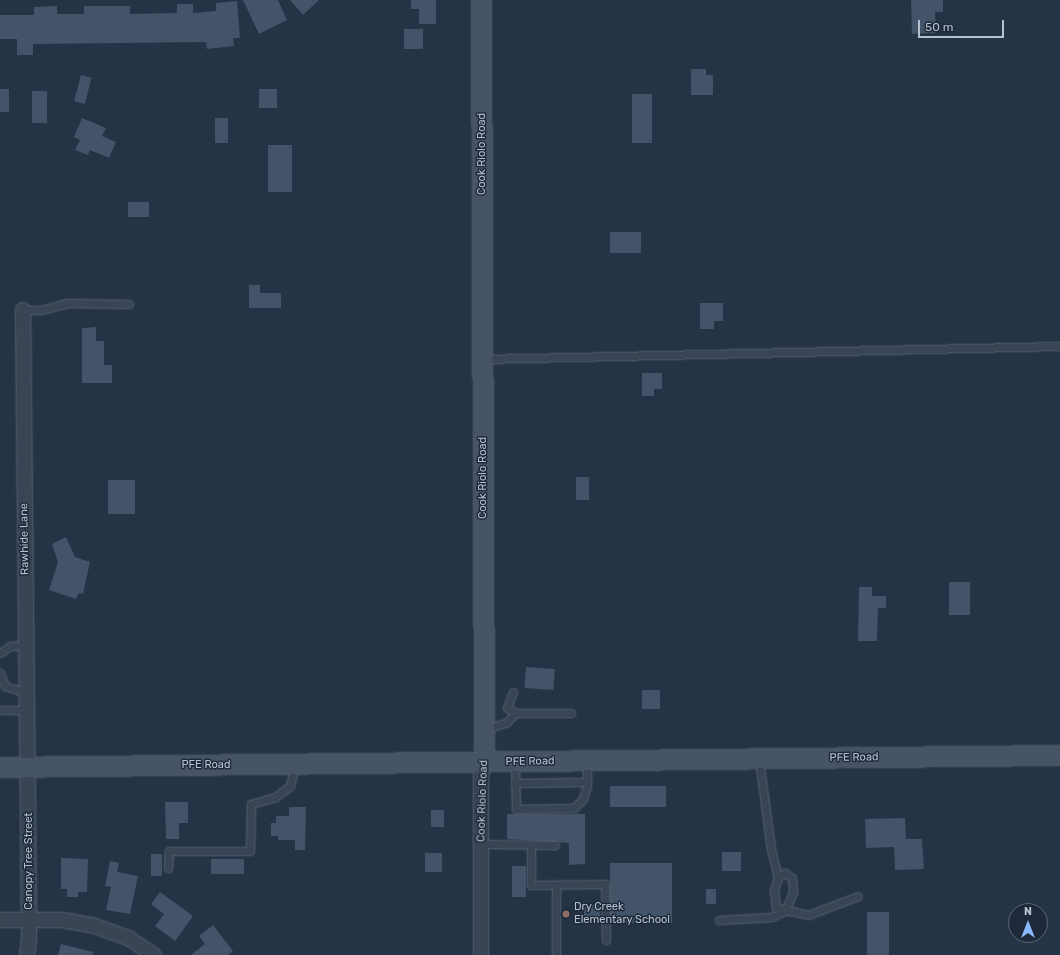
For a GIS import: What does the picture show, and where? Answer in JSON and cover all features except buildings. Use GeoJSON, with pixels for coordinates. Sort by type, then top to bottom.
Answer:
{"type":"FeatureCollection","features":[{"type":"Feature","properties":{"kind":"main road","name":"Cook Riolo Road"},"geometry":{"type":"LineString","coordinates":[[481,0],[484,763]]}},
{"type":"Feature","properties":{"kind":"main road","name":"PFE Road"},"geometry":{"type":"LineString","coordinates":[[0,767],[587,762],[1060,755]]}},
{"type":"Feature","properties":{"kind":"street","name":"Rawhide Lane"},"geometry":{"type":"LineString","coordinates":[[23,310],[28,767]]}},
{"type":"Feature","properties":{"kind":"street","name":"Cook Riolo Road"},"geometry":{"type":"LineString","coordinates":[[480,955],[481,776],[484,763]]}},
{"type":"Feature","properties":{"kind":"street","name":"Canopy Tree Street"},"geometry":{"type":"LineString","coordinates":[[26,955],[29,920],[28,767]]}},
{"type":"Feature","properties":{"kind":"street"},"geometry":{"type":"LineString","coordinates":[[0,920],[62,920],[95,926],[130,939],[154,955]]}},
{"type":"Feature","properties":{"kind":"lane"},"geometry":{"type":"LineString","coordinates":[[23,310],[41,310],[68,303],[129,304]]}},
{"type":"Feature","properties":{"kind":"lane"},"geometry":{"type":"LineString","coordinates":[[482,359],[1060,346]]}},
{"type":"Feature","properties":{"kind":"lane"},"geometry":{"type":"LineString","coordinates":[[0,653],[10,646],[26,645]]}},
{"type":"Feature","properties":{"kind":"lane"},"geometry":{"type":"LineString","coordinates":[[0,673],[6,686],[27,693]]}},
{"type":"Feature","properties":{"kind":"lane"},"geometry":{"type":"LineString","coordinates":[[513,692],[507,708],[516,713],[571,714]]}},
{"type":"Feature","properties":{"kind":"lane"},"geometry":{"type":"LineString","coordinates":[[0,710],[27,710]]}},
{"type":"Feature","properties":{"kind":"lane"},"geometry":{"type":"LineString","coordinates":[[484,730],[507,722],[516,713]]}},
{"type":"Feature","properties":{"kind":"lane"},"geometry":{"type":"LineString","coordinates":[[759,759],[771,849],[778,877],[774,890],[776,908],[808,915],[858,896]]}},
{"type":"Feature","properties":{"kind":"lane"},"geometry":{"type":"LineString","coordinates":[[515,762],[516,809],[574,808],[583,799],[587,782],[587,762]]}},
{"type":"Feature","properties":{"kind":"lane"},"geometry":{"type":"LineString","coordinates":[[168,868],[169,850],[250,850],[251,804],[275,797],[290,786],[295,765]]}},
{"type":"Feature","properties":{"kind":"lane"},"geometry":{"type":"LineString","coordinates":[[516,783],[587,782]]}},
{"type":"Feature","properties":{"kind":"lane"},"geometry":{"type":"LineString","coordinates":[[481,844],[554,845]]}},
{"type":"Feature","properties":{"kind":"lane"},"geometry":{"type":"LineString","coordinates":[[531,845],[531,885],[605,884],[606,940]]}},
{"type":"Feature","properties":{"kind":"lane"},"geometry":{"type":"LineString","coordinates":[[719,920],[772,917],[785,911],[792,892],[792,878],[785,873],[778,877]]}},
{"type":"Feature","properties":{"kind":"lane"},"geometry":{"type":"LineString","coordinates":[[556,885],[556,955]]}},
{"type":"Feature","properties":{"kind":"place","name":"Dry Creek Elementary School"},"geometry":{"type":"Point","coordinates":[566,914]}}]}
